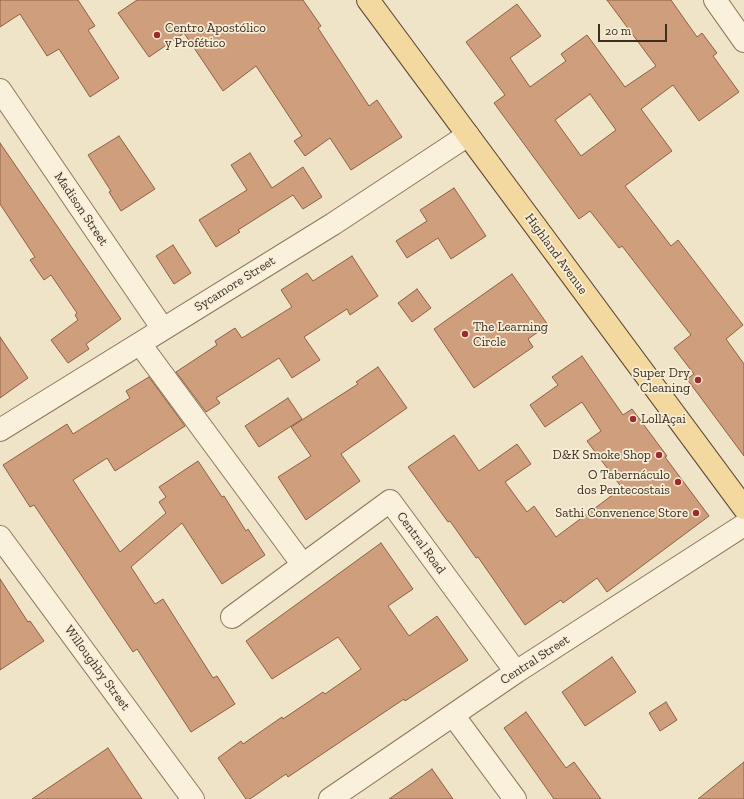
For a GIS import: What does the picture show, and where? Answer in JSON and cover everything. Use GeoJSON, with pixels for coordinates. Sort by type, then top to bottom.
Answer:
{"type":"FeatureCollection","features":[{"type":"Feature","properties":{"kind":"main road","name":"Highland Avenue"},"geometry":{"type":"LineString","coordinates":[[368,0],[744,508]]}},
{"type":"Feature","properties":{"kind":"street"},"geometry":{"type":"LineString","coordinates":[[715,0],[744,41]]}},
{"type":"Feature","properties":{"kind":"street","name":"Madison Street"},"geometry":{"type":"LineString","coordinates":[[0,90],[163,329]]}},
{"type":"Feature","properties":{"kind":"street","name":"Sycamore Street"},"geometry":{"type":"LineString","coordinates":[[0,430],[333,224],[468,135]]}},
{"type":"Feature","properties":{"kind":"street"},"geometry":{"type":"LineString","coordinates":[[140,344],[303,565]]}},
{"type":"Feature","properties":{"kind":"street","name":"Central Road"},"geometry":{"type":"LineString","coordinates":[[232,617],[390,501],[516,672]]}},
{"type":"Feature","properties":{"kind":"street","name":"Central Street"},"geometry":{"type":"LineString","coordinates":[[330,799],[516,672],[744,525]]}},
{"type":"Feature","properties":{"kind":"street","name":"Willoughby Street"},"geometry":{"type":"LineString","coordinates":[[0,537],[193,799]]}},
{"type":"Feature","properties":{"kind":"street"},"geometry":{"type":"LineString","coordinates":[[452,715],[515,799]]}},
{"type":"Feature","properties":{"kind":"building"},"geometry":{"type":"Polygon","coordinates":[[[0,0],[78,0],[95,26],[88,30],[119,78],[90,97],[59,49],[47,56],[20,14],[0,27],[0,0]]]}},
{"type":"Feature","properties":{"kind":"building"},"geometry":{"type":"Polygon","coordinates":[[[137,0],[303,0],[321,26],[318,28],[369,106],[377,100],[402,137],[351,170],[330,138],[305,156],[294,141],[302,136],[256,66],[223,91],[184,33],[149,57],[118,13],[137,0]]]}},
{"type":"Feature","properties":{"kind":"building"},"geometry":{"type":"Polygon","coordinates":[[[607,0],[671,0],[697,37],[702,33],[717,53],[713,56],[739,92],[699,121],[673,85],[641,109],[672,151],[625,186],[671,246],[678,240],[743,325],[726,339],[744,364],[744,456],[687,379],[694,374],[674,348],[691,335],[622,246],[619,248],[590,211],[579,219],[494,103],[505,95],[466,42],[517,4],[541,36],[510,58],[530,87],[566,61],[561,54],[587,35],[625,87],[656,66],[607,0]],[[590,94],[555,120],[581,156],[616,130],[590,94]]]}},
{"type":"Feature","properties":{"kind":"building"},"geometry":{"type":"Polygon","coordinates":[[[119,136],[155,189],[121,211],[109,192],[111,191],[88,155],[119,136]]]}},
{"type":"Feature","properties":{"kind":"building"},"geometry":{"type":"Polygon","coordinates":[[[0,143],[121,319],[86,344],[89,349],[68,363],[51,340],[78,320],[75,315],[77,313],[51,275],[44,280],[30,260],[35,257],[0,204],[0,143]]]}},
{"type":"Feature","properties":{"kind":"building"},"geometry":{"type":"Polygon","coordinates":[[[250,153],[272,188],[303,167],[322,197],[303,209],[293,195],[238,230],[240,232],[216,247],[199,220],[247,190],[231,165],[250,153]]]}},
{"type":"Feature","properties":{"kind":"building"},"geometry":{"type":"Polygon","coordinates":[[[454,188],[486,236],[451,259],[438,238],[407,258],[396,241],[427,221],[420,210],[454,188]]]}},
{"type":"Feature","properties":{"kind":"building"},"geometry":{"type":"Polygon","coordinates":[[[173,245],[191,273],[174,284],[156,256],[173,245]]]}},
{"type":"Feature","properties":{"kind":"building"},"geometry":{"type":"Polygon","coordinates":[[[352,256],[378,296],[350,315],[347,309],[304,337],[320,360],[292,378],[279,358],[216,398],[220,403],[206,412],[176,372],[217,345],[215,341],[235,328],[242,338],[292,307],[281,290],[307,273],[313,281],[352,256]]]}},
{"type":"Feature","properties":{"kind":"building","name":"The Learning Circle"},"geometry":{"type":"Polygon","coordinates":[[[512,274],[548,325],[528,339],[533,347],[474,388],[434,329],[512,274]]]}},
{"type":"Feature","properties":{"kind":"building"},"geometry":{"type":"Polygon","coordinates":[[[417,289],[431,308],[412,322],[398,303],[417,289]]]}},
{"type":"Feature","properties":{"kind":"building"},"geometry":{"type":"Polygon","coordinates":[[[0,337],[28,378],[0,398],[0,337]]]}},
{"type":"Feature","properties":{"kind":"building"},"geometry":{"type":"Polygon","coordinates":[[[582,356],[623,415],[632,409],[667,456],[665,457],[709,516],[607,592],[597,578],[563,603],[561,600],[525,625],[478,557],[476,558],[450,521],[448,522],[408,467],[454,435],[479,471],[517,444],[531,464],[505,482],[527,512],[534,506],[556,537],[622,488],[587,441],[601,431],[582,402],[545,427],[530,405],[558,385],[552,377],[582,356]]]}},
{"type":"Feature","properties":{"kind":"building"},"geometry":{"type":"Polygon","coordinates":[[[378,367],[407,408],[341,454],[360,481],[306,520],[278,477],[311,456],[291,427],[358,384],[356,382],[378,367]]]}},
{"type":"Feature","properties":{"kind":"building"},"geometry":{"type":"Polygon","coordinates":[[[149,377],[185,426],[115,471],[107,458],[73,480],[120,552],[166,513],[159,502],[166,497],[159,487],[198,461],[222,497],[224,496],[246,531],[248,529],[265,555],[222,584],[182,523],[131,567],[155,604],[163,599],[213,678],[217,676],[235,704],[191,732],[137,649],[133,652],[34,505],[30,507],[3,465],[67,424],[73,434],[130,398],[126,391],[149,377]]]}},
{"type":"Feature","properties":{"kind":"building"},"geometry":{"type":"Polygon","coordinates":[[[288,398],[302,419],[259,447],[245,426],[288,398]]]}},
{"type":"Feature","properties":{"kind":"building"},"geometry":{"type":"Polygon","coordinates":[[[381,543],[413,589],[388,606],[409,636],[437,616],[468,660],[405,701],[404,699],[288,777],[286,774],[250,799],[246,799],[218,758],[241,741],[243,744],[282,717],[283,719],[323,692],[325,694],[361,669],[338,637],[272,679],[246,641],[381,543]]]}},
{"type":"Feature","properties":{"kind":"building"},"geometry":{"type":"Polygon","coordinates":[[[0,579],[28,622],[30,621],[44,641],[0,670],[0,579]]]}},
{"type":"Feature","properties":{"kind":"building"},"geometry":{"type":"Polygon","coordinates":[[[612,657],[636,692],[585,726],[562,692],[612,657]]]}},
{"type":"Feature","properties":{"kind":"building"},"geometry":{"type":"Polygon","coordinates":[[[666,702],[677,720],[660,731],[649,713],[666,702]]]}},
{"type":"Feature","properties":{"kind":"building"},"geometry":{"type":"Polygon","coordinates":[[[526,712],[566,768],[574,762],[601,799],[554,799],[504,728],[526,712]]]}},
{"type":"Feature","properties":{"kind":"building"},"geometry":{"type":"Polygon","coordinates":[[[108,748],[142,799],[32,799],[108,748]]]}},
{"type":"Feature","properties":{"kind":"building"},"geometry":{"type":"Polygon","coordinates":[[[744,762],[744,799],[698,799],[744,762]]]}},
{"type":"Feature","properties":{"kind":"building"},"geometry":{"type":"Polygon","coordinates":[[[432,769],[453,799],[389,799],[411,784],[432,769]]]}},
{"type":"Feature","properties":{"kind":"place","name":"Centro Apostólico y Profético"},"geometry":{"type":"Point","coordinates":[157,35]}},
{"type":"Feature","properties":{"kind":"place","name":"The Learning Circle"},"geometry":{"type":"Point","coordinates":[465,334]}},
{"type":"Feature","properties":{"kind":"place","name":"Super Dry Cleaning"},"geometry":{"type":"Point","coordinates":[698,380]}},
{"type":"Feature","properties":{"kind":"place","name":"LollAçai"},"geometry":{"type":"Point","coordinates":[633,419]}},
{"type":"Feature","properties":{"kind":"place","name":"D&K Smoke Shop"},"geometry":{"type":"Point","coordinates":[659,455]}},
{"type":"Feature","properties":{"kind":"place","name":"O Tabernáculo dos Pentecostais"},"geometry":{"type":"Point","coordinates":[678,482]}},
{"type":"Feature","properties":{"kind":"place","name":"Sathi Convenence Store"},"geometry":{"type":"Point","coordinates":[696,513]}}]}
